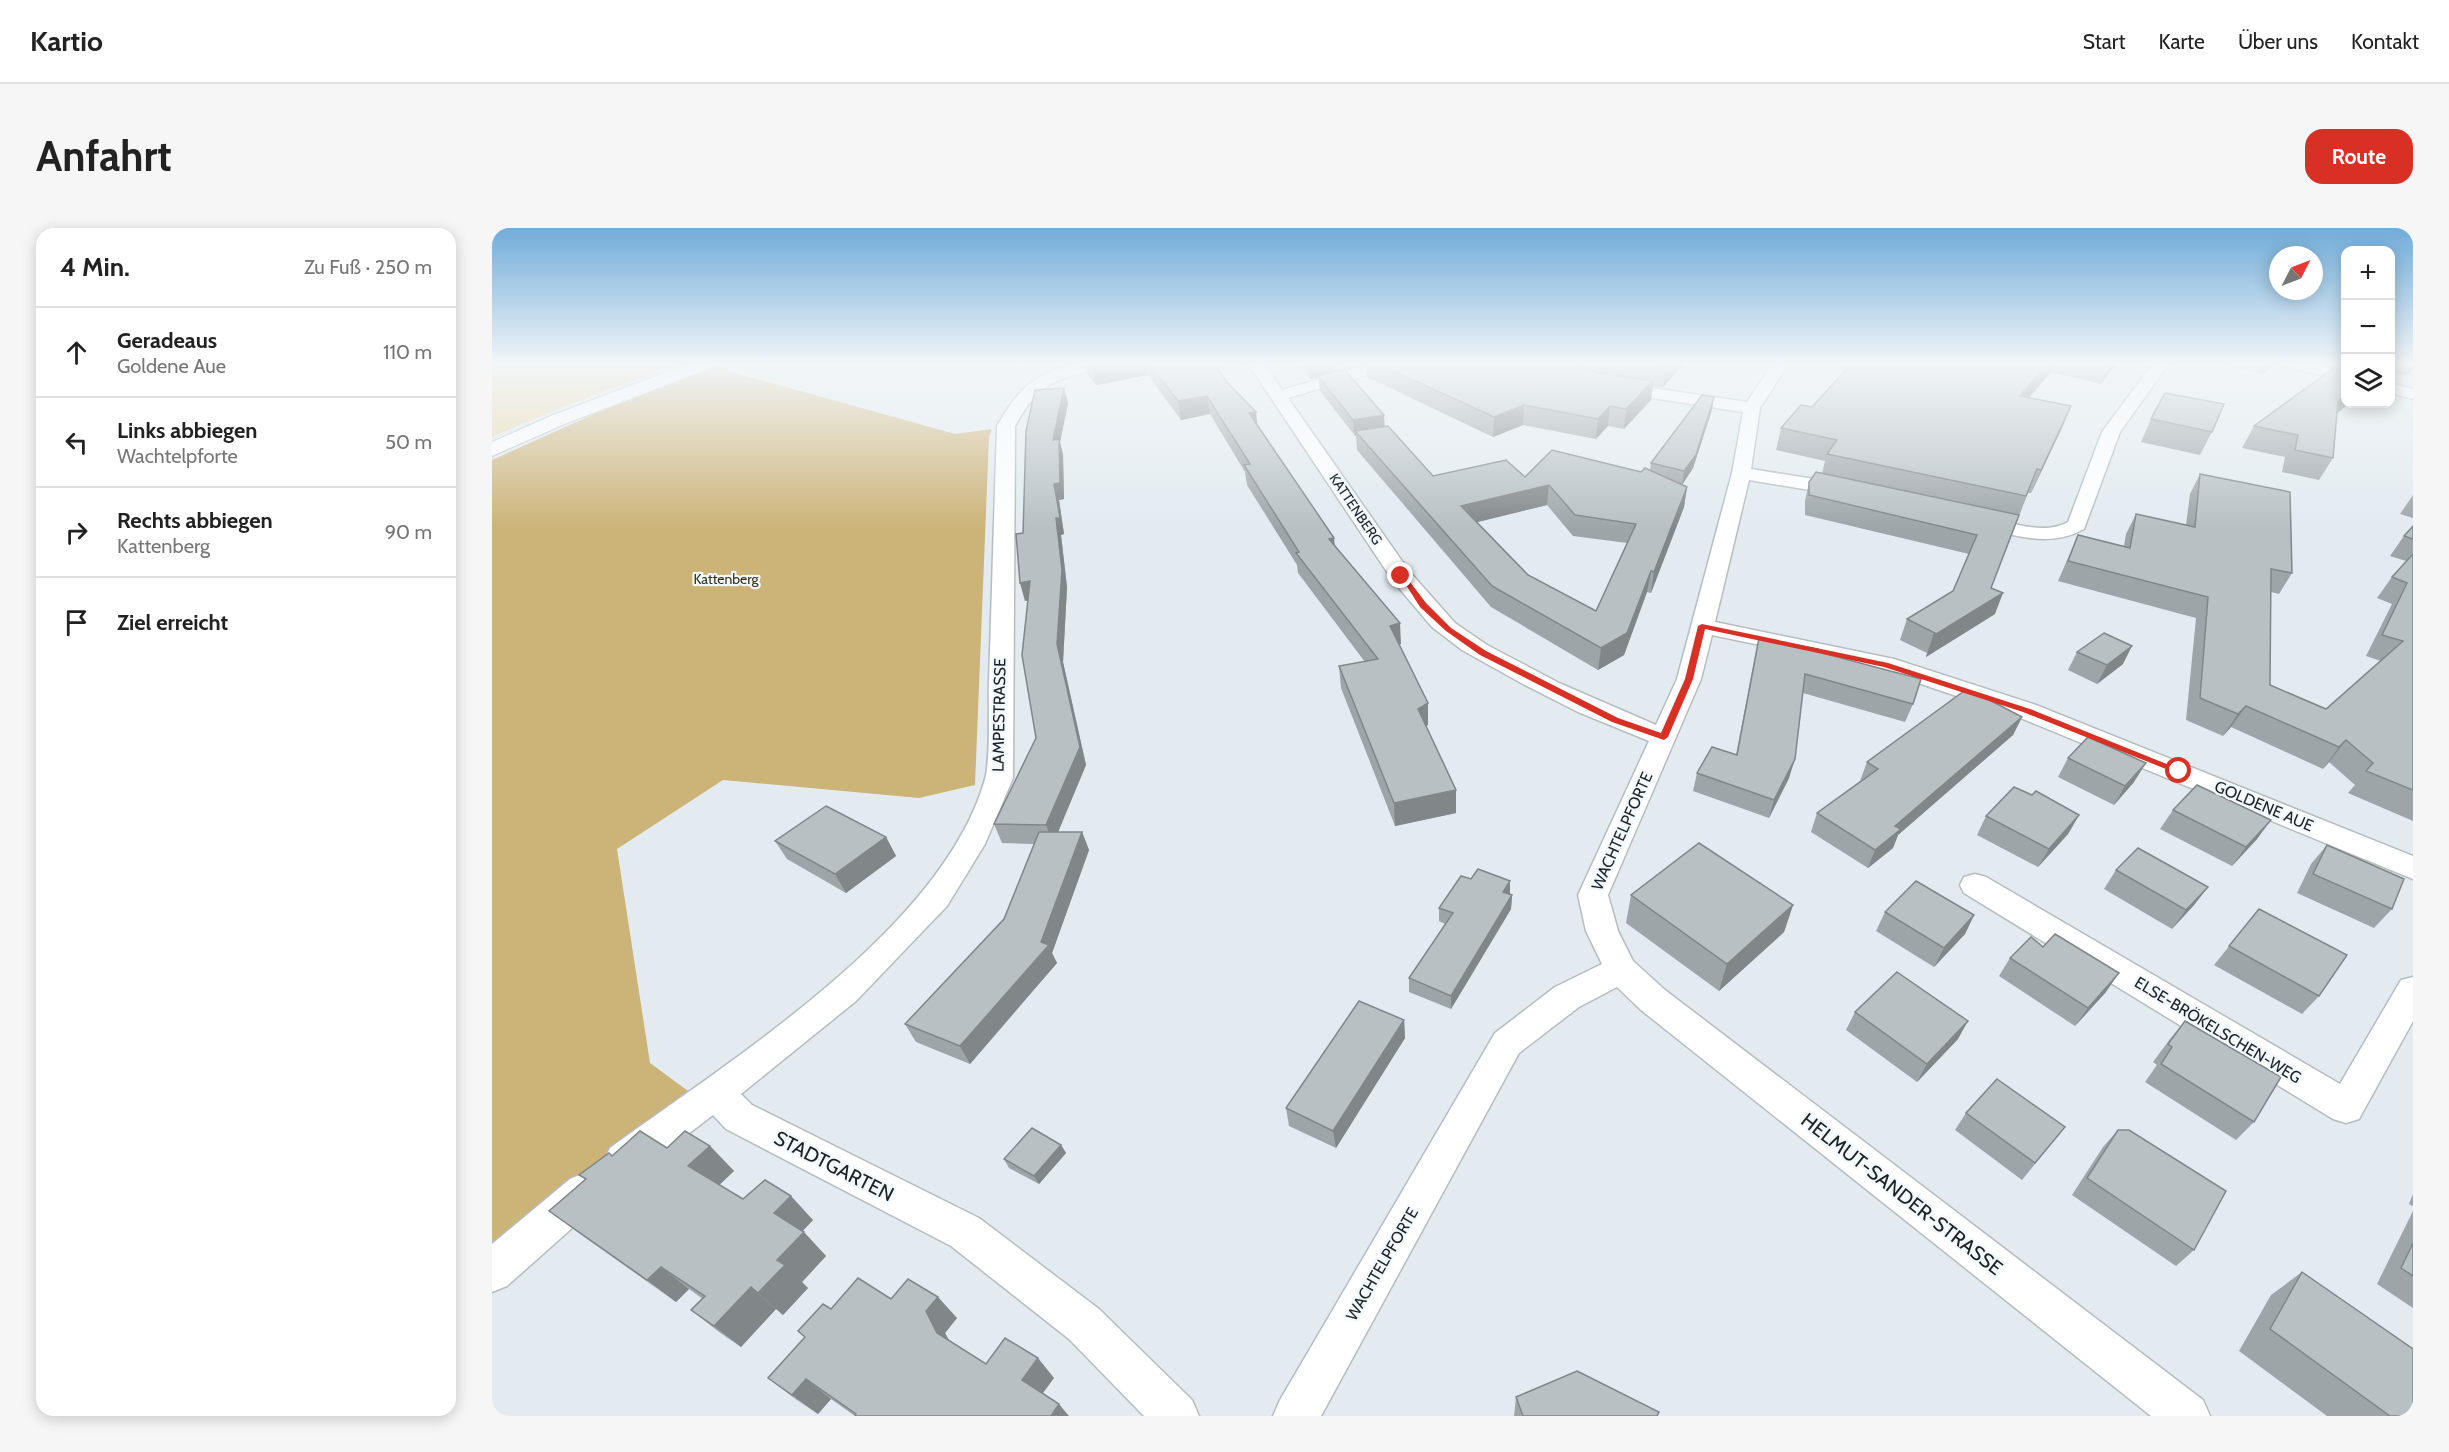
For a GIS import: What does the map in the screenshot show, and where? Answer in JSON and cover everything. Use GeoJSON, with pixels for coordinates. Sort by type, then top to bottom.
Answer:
{"type":"FeatureCollection","features":[{"type":"Feature","properties":{"kind":"main road"},"geometry":{"type":"LineString","coordinates":[[492,450],[564,417]]}},
{"type":"Feature","properties":{"kind":"street","name":"LAMPESTRASSE"},"geometry":{"type":"LineString","coordinates":[[716,1093],[784,1044],[882,958],[948,882],[982,822],[999,778],[1006,426],[1011,417]]}},
{"type":"Feature","properties":{"kind":"street","name":"KATTENBERG"},"geometry":{"type":"LineString","coordinates":[[1294,417],[1401,576],[1423,605],[1449,630],[1483,653],[1555,692],[1615,720],[1664,737]]}},
{"type":"Feature","properties":{"kind":"street","name":"WACHTELPFORTE"},"geometry":{"type":"LineString","coordinates":[[1296,1416],[1508,1043],[1567,997],[1621,970],[1602,931],[1593,895],[1689,679],[1741,472],[1750,417]]}},
{"type":"Feature","properties":{"kind":"street"},"geometry":{"type":"LineString","coordinates":[[1953,513],[2045,534],[2068,532],[2077,525],[2111,432],[2122,417]]}},
{"type":"Feature","properties":{"kind":"street"},"geometry":{"type":"LineString","coordinates":[[1741,472],[1802,481],[1860,494]]}},
{"type":"Feature","properties":{"kind":"street","name":"GOLDENE AUE"},"geometry":{"type":"LineString","coordinates":[[1702,626],[1886,664],[2026,711],[2413,868]]}},
{"type":"Feature","properties":{"kind":"street","name":"ELSE-BRÖKELSCHEN-WEG"},"geometry":{"type":"LineString","coordinates":[[1975,885],[2346,1107],[2413,990]]}},
{"type":"Feature","properties":{"kind":"street","name":"HELMUT-SANDER-STRASSE"},"geometry":{"type":"LineString","coordinates":[[1621,970],[1662,1008],[2187,1416]]}},
{"type":"Feature","properties":{"kind":"street"},"geometry":{"type":"LineString","coordinates":[[492,1272],[600,1178],[716,1093]]}},
{"type":"Feature","properties":{"kind":"street","name":"STADTGARTEN"},"geometry":{"type":"LineString","coordinates":[[716,1093],[739,1117],[965,1232],[1084,1324],[1176,1416]]}},
{"type":"Feature","properties":{"kind":"shaded area"},"geometry":{"type":"Polygon","coordinates":[[[492,417],[537,417],[492,437],[492,417]]]}},
{"type":"Feature","properties":{"kind":"green space","name":"Kattenberg"},"geometry":{"type":"Polygon","coordinates":[[[586,417],[895,417],[955,434],[992,429],[989,437],[975,785],[919,798],[723,780],[617,849],[650,1063],[703,1102],[492,1262],[492,460],[586,417]]]}},
{"type":"Feature","properties":{"kind":"building"},"geometry":{"type":"Polygon","coordinates":[[[1029,417],[1058,417],[1053,440],[1059,439],[1060,483],[1054,484],[1060,518],[1056,518],[1062,570],[1057,644],[1080,747],[1046,825],[994,824],[1036,738],[1022,655],[1030,581],[1020,583],[1016,534],[1023,533],[1026,431],[1029,417]]]}},
{"type":"Feature","properties":{"kind":"building"},"geometry":{"type":"Polygon","coordinates":[[[1221,417],[1252,417],[1334,538],[1329,539],[1400,623],[1390,626],[1428,703],[1418,709],[1456,790],[1394,803],[1339,666],[1378,659],[1296,553],[1299,552],[1244,465],[1250,464],[1221,417]]]}},
{"type":"Feature","properties":{"kind":"building"},"geometry":{"type":"Polygon","coordinates":[[[1351,417],[1369,417],[1353,420],[1351,417]]]}},
{"type":"Feature","properties":{"kind":"building"},"geometry":{"type":"Polygon","coordinates":[[[1685,417],[1708,417],[1696,455],[1684,471],[1651,463],[1685,417]]]}},
{"type":"Feature","properties":{"kind":"building"},"geometry":{"type":"Polygon","coordinates":[[[1790,417],[2066,417],[2041,470],[2037,469],[2026,496],[1827,454],[1837,440],[1781,428],[1790,417]]]}},
{"type":"Feature","properties":{"kind":"building"},"geometry":{"type":"Polygon","coordinates":[[[2152,417],[2218,417],[2212,432],[2152,417]]]}},
{"type":"Feature","properties":{"kind":"building"},"geometry":{"type":"Polygon","coordinates":[[[2266,417],[2337,417],[2333,458],[2295,450],[2298,435],[2254,426],[2266,417]]]}},
{"type":"Feature","properties":{"kind":"building"},"geometry":{"type":"Polygon","coordinates":[[[1388,426],[1433,476],[1506,460],[1525,477],[1552,450],[1641,472],[1645,468],[1687,487],[1627,633],[1601,648],[1492,586],[1355,431],[1388,426]],[[1549,485],[1461,506],[1528,575],[1596,611],[1636,524],[1575,515],[1549,485]]]}},
{"type":"Feature","properties":{"kind":"building"},"geometry":{"type":"Polygon","coordinates":[[[1816,472],[2019,515],[1991,588],[2003,593],[1933,636],[1935,633],[1907,619],[1953,591],[1977,535],[1809,495],[1809,482],[1816,472]]]}},
{"type":"Feature","properties":{"kind":"building"},"geometry":{"type":"Polygon","coordinates":[[[2200,474],[2290,492],[2292,573],[2271,569],[2270,685],[2326,709],[2403,641],[2382,635],[2407,583],[2392,577],[2413,554],[2413,790],[2366,771],[2373,763],[2346,740],[2339,747],[2246,706],[2238,714],[2200,698],[2208,597],[2068,561],[2078,535],[2130,548],[2136,514],[2195,527],[2200,474]]]}},
{"type":"Feature","properties":{"kind":"building"},"geometry":{"type":"Polygon","coordinates":[[[2413,526],[2413,539],[2404,536],[2413,526]]]}},
{"type":"Feature","properties":{"kind":"building"},"geometry":{"type":"Polygon","coordinates":[[[2104,633],[2132,646],[2107,665],[2077,652],[2104,633]]]}},
{"type":"Feature","properties":{"kind":"building"},"geometry":{"type":"Polygon","coordinates":[[[1759,638],[1818,649],[1818,652],[1921,679],[1913,704],[1805,674],[1795,759],[1774,800],[1697,773],[1712,747],[1737,755],[1759,638]]]}},
{"type":"Feature","properties":{"kind":"building"},"geometry":{"type":"Polygon","coordinates":[[[1964,691],[1980,695],[2022,717],[1895,826],[1901,829],[1875,850],[1817,813],[1878,769],[1867,762],[1964,691]]]}},
{"type":"Feature","properties":{"kind":"building"},"geometry":{"type":"Polygon","coordinates":[[[2088,737],[2146,763],[2125,786],[2068,758],[2088,737]]]}},
{"type":"Feature","properties":{"kind":"building"},"geometry":{"type":"Polygon","coordinates":[[[2197,785],[2271,820],[2246,847],[2173,810],[2197,785]]]}},
{"type":"Feature","properties":{"kind":"building"},"geometry":{"type":"Polygon","coordinates":[[[2014,787],[2032,795],[2036,791],[2079,815],[2049,849],[1986,816],[2014,787]]]}},
{"type":"Feature","properties":{"kind":"building"},"geometry":{"type":"Polygon","coordinates":[[[826,806],[886,837],[835,874],[775,841],[826,806]]]}},
{"type":"Feature","properties":{"kind":"building"},"geometry":{"type":"Polygon","coordinates":[[[1039,832],[1082,832],[1041,942],[1049,945],[960,1046],[905,1024],[1004,919],[1039,832]]]}},
{"type":"Feature","properties":{"kind":"building"},"geometry":{"type":"Polygon","coordinates":[[[1699,843],[1793,905],[1727,964],[1631,895],[1699,843]]]}},
{"type":"Feature","properties":{"kind":"building"},"geometry":{"type":"Polygon","coordinates":[[[2327,845],[2404,879],[2392,909],[2313,874],[2327,845]]]}},
{"type":"Feature","properties":{"kind":"building"},"geometry":{"type":"Polygon","coordinates":[[[2138,848],[2208,887],[2186,910],[2116,870],[2138,848]]]}},
{"type":"Feature","properties":{"kind":"building"},"geometry":{"type":"Polygon","coordinates":[[[1478,869],[1510,881],[1503,892],[1512,895],[1451,996],[1409,978],[1453,913],[1439,908],[1461,876],[1471,879],[1478,869]]]}},
{"type":"Feature","properties":{"kind":"building"},"geometry":{"type":"Polygon","coordinates":[[[1916,881],[1974,915],[1944,948],[1885,912],[1916,881]]]}},
{"type":"Feature","properties":{"kind":"building"},"geometry":{"type":"Polygon","coordinates":[[[2259,909],[2347,955],[2319,996],[2229,946],[2259,909]]]}},
{"type":"Feature","properties":{"kind":"building"},"geometry":{"type":"Polygon","coordinates":[[[2055,934],[2119,973],[2088,1008],[2010,958],[2031,937],[2043,947],[2055,934]]]}},
{"type":"Feature","properties":{"kind":"building"},"geometry":{"type":"Polygon","coordinates":[[[1897,972],[1968,1021],[1927,1064],[1855,1012],[1897,972]]]}},
{"type":"Feature","properties":{"kind":"building"},"geometry":{"type":"Polygon","coordinates":[[[1359,1001],[1404,1020],[1333,1131],[1286,1108],[1359,1001]]]}},
{"type":"Feature","properties":{"kind":"building"},"geometry":{"type":"Polygon","coordinates":[[[2185,1021],[2281,1077],[2254,1122],[2161,1064],[2172,1047],[2168,1044],[2185,1021]]]}},
{"type":"Feature","properties":{"kind":"building"},"geometry":{"type":"Polygon","coordinates":[[[1997,1079],[2065,1127],[2035,1163],[1966,1113],[1997,1079]]]}},
{"type":"Feature","properties":{"kind":"building"},"geometry":{"type":"Polygon","coordinates":[[[1032,1128],[1061,1145],[1034,1176],[1004,1159],[1032,1128]]]}},
{"type":"Feature","properties":{"kind":"building"},"geometry":{"type":"Polygon","coordinates":[[[2118,1130],[2129,1130],[2226,1191],[2194,1250],[2087,1178],[2118,1130]]]}},
{"type":"Feature","properties":{"kind":"building"},"geometry":{"type":"Polygon","coordinates":[[[640,1131],[667,1148],[685,1131],[710,1146],[688,1166],[743,1199],[765,1180],[791,1196],[774,1213],[804,1232],[777,1260],[785,1265],[758,1293],[751,1287],[714,1326],[691,1310],[705,1296],[661,1267],[647,1280],[549,1211],[586,1179],[579,1175],[609,1153],[612,1156],[640,1131]]]}},
{"type":"Feature","properties":{"kind":"building"},"geometry":{"type":"Polygon","coordinates":[[[2413,1243],[2413,1276],[2401,1268],[2413,1243]]]}},
{"type":"Feature","properties":{"kind":"building"},"geometry":{"type":"Polygon","coordinates":[[[2302,1272],[2413,1349],[2413,1416],[2390,1416],[2270,1329],[2302,1272]]]}},
{"type":"Feature","properties":{"kind":"building"},"geometry":{"type":"Polygon","coordinates":[[[858,1278],[891,1299],[908,1279],[938,1297],[926,1311],[937,1333],[986,1364],[1005,1338],[1038,1358],[1022,1380],[1059,1404],[1051,1416],[855,1416],[856,1414],[806,1379],[792,1395],[768,1378],[805,1337],[798,1331],[823,1304],[831,1309],[858,1278]]]}},
{"type":"Feature","properties":{"kind":"building"},"geometry":{"type":"Polygon","coordinates":[[[1577,1371],[1659,1412],[1657,1416],[1523,1416],[1516,1397],[1577,1371]]]}},
{"type":"Feature","properties":{"kind":"route"},"geometry":{"type":"LineString","coordinates":[[1401,576],[1423,605],[1449,630],[1483,653],[1555,692],[1615,720],[1664,737],[1689,679],[1702,626],[1886,664],[2026,711],[2179,771]]}}]}
